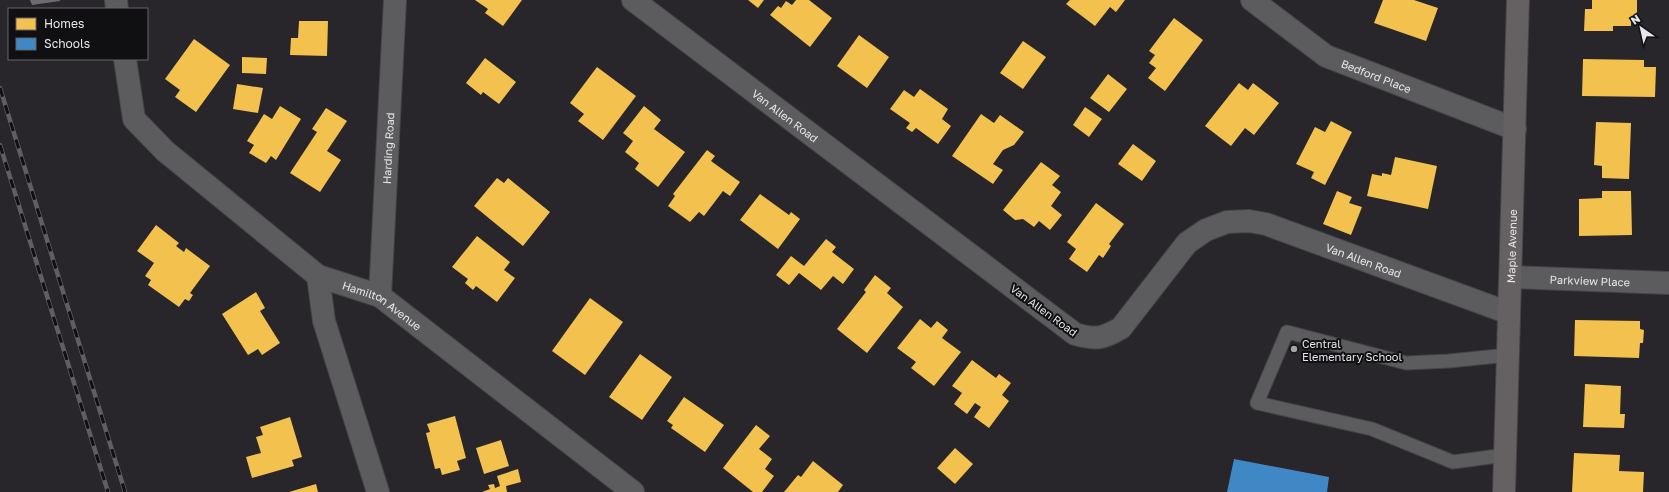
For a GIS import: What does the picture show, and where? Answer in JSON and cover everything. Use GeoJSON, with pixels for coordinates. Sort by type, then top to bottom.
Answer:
{"type":"FeatureCollection","features":[{"type":"Feature","properties":{"kind":"main road","name":"Maple Avenue"},"geometry":{"type":"LineString","coordinates":[[1504,492],[1518,0]]}},
{"type":"Feature","properties":{"kind":"street","name":"Harding Road"},"geometry":{"type":"LineString","coordinates":[[380,296],[395,0]]}},
{"type":"Feature","properties":{"kind":"street","name":"Van Allen Road"},"geometry":{"type":"LineString","coordinates":[[633,0],[1075,334],[1091,339],[1107,336],[1121,328],[1187,243],[1206,230],[1227,222],[1249,221],[1266,224],[1509,313]]}},
{"type":"Feature","properties":{"kind":"street","name":"Bedford Place"},"geometry":{"type":"LineString","coordinates":[[1252,0],[1326,56],[1515,129]]}},
{"type":"Feature","properties":{"kind":"street","name":"Hamilton Avenue"},"geometry":{"type":"LineString","coordinates":[[126,60],[134,119],[165,151],[318,276],[380,296],[633,492]]}},
{"type":"Feature","properties":{"kind":"street"},"geometry":{"type":"LineString","coordinates":[[318,276],[324,321],[378,492]]}},
{"type":"Feature","properties":{"kind":"street","name":"Parkview Place"},"geometry":{"type":"LineString","coordinates":[[1510,277],[1669,283]]}},
{"type":"Feature","properties":{"kind":"lane"},"geometry":{"type":"LineString","coordinates":[[1505,455],[1453,462],[1372,429],[1257,403],[1287,332],[1406,362],[1449,361],[1508,355]]}},
{"type":"Feature","properties":{"kind":"building: Homes"},"geometry":{"type":"Polygon","coordinates":[[[475,0],[522,0],[503,26],[485,13],[488,9],[475,0]]]}},
{"type":"Feature","properties":{"kind":"building: Homes"},"geometry":{"type":"Polygon","coordinates":[[[748,0],[764,0],[758,8],[748,0]]]}},
{"type":"Feature","properties":{"kind":"building: Homes"},"geometry":{"type":"Polygon","coordinates":[[[796,0],[809,0],[832,18],[810,47],[770,15],[778,6],[781,8],[786,1],[792,5],[796,0]]]}},
{"type":"Feature","properties":{"kind":"building: Homes"},"geometry":{"type":"Polygon","coordinates":[[[1070,0],[1125,0],[1116,12],[1110,7],[1095,26],[1066,4],[1070,0]]]}},
{"type":"Feature","properties":{"kind":"building: Homes"},"geometry":{"type":"Polygon","coordinates":[[[1383,0],[1414,0],[1438,8],[1426,41],[1374,23],[1383,0]]]}},
{"type":"Feature","properties":{"kind":"building: Homes"},"geometry":{"type":"Polygon","coordinates":[[[1592,0],[1637,0],[1637,17],[1631,17],[1631,26],[1613,26],[1613,31],[1584,31],[1585,9],[1592,9],[1592,0]]]}},
{"type":"Feature","properties":{"kind":"building: Homes"},"geometry":{"type":"Polygon","coordinates":[[[1174,18],[1203,40],[1165,91],[1148,78],[1156,68],[1149,63],[1155,55],[1149,51],[1174,18]]]}},
{"type":"Feature","properties":{"kind":"building: Homes"},"geometry":{"type":"Polygon","coordinates":[[[299,21],[328,21],[327,56],[290,55],[291,38],[298,38],[299,21]]]}},
{"type":"Feature","properties":{"kind":"building: Homes"},"geometry":{"type":"Polygon","coordinates":[[[859,35],[889,57],[867,88],[837,66],[859,35]]]}},
{"type":"Feature","properties":{"kind":"building: Homes"},"geometry":{"type":"Polygon","coordinates":[[[194,39],[230,65],[196,112],[175,97],[180,90],[165,79],[194,39]]]}},
{"type":"Feature","properties":{"kind":"building: Homes"},"geometry":{"type":"Polygon","coordinates":[[[1023,41],[1046,57],[1023,89],[1000,73],[1023,41]]]}},
{"type":"Feature","properties":{"kind":"building: Homes"},"geometry":{"type":"Polygon","coordinates":[[[242,57],[267,58],[266,74],[242,73],[242,57]]]}},
{"type":"Feature","properties":{"kind":"building: Homes"},"geometry":{"type":"Polygon","coordinates":[[[485,58],[516,82],[499,104],[483,92],[481,95],[466,83],[485,58]]]}},
{"type":"Feature","properties":{"kind":"building: Homes"},"geometry":{"type":"Polygon","coordinates":[[[1583,59],[1644,60],[1644,67],[1656,67],[1655,97],[1582,96],[1583,59]]]}},
{"type":"Feature","properties":{"kind":"building: Homes"},"geometry":{"type":"Polygon","coordinates":[[[597,67],[636,96],[603,140],[578,121],[584,114],[570,103],[597,67]]]}},
{"type":"Feature","properties":{"kind":"building: Homes"},"geometry":{"type":"Polygon","coordinates":[[[1108,74],[1127,89],[1109,112],[1090,98],[1108,74]]]}},
{"type":"Feature","properties":{"kind":"building: Homes"},"geometry":{"type":"Polygon","coordinates":[[[1239,83],[1248,90],[1253,83],[1279,103],[1254,135],[1245,128],[1231,146],[1205,126],[1239,83]]]}},
{"type":"Feature","properties":{"kind":"building: Homes"},"geometry":{"type":"Polygon","coordinates":[[[237,84],[263,88],[258,113],[233,109],[237,84]]]}},
{"type":"Feature","properties":{"kind":"building: Homes"},"geometry":{"type":"Polygon","coordinates":[[[920,89],[948,109],[942,119],[951,126],[938,144],[916,128],[912,132],[906,128],[910,123],[890,109],[904,90],[914,97],[920,89]]]}},
{"type":"Feature","properties":{"kind":"building: Homes"},"geometry":{"type":"Polygon","coordinates":[[[280,106],[301,119],[276,160],[271,156],[266,163],[249,153],[254,145],[247,141],[264,114],[272,119],[280,106]]]}},
{"type":"Feature","properties":{"kind":"building: Homes"},"geometry":{"type":"Polygon","coordinates":[[[644,106],[661,120],[654,129],[685,152],[658,187],[635,169],[639,163],[625,152],[633,141],[623,133],[644,106]]]}},
{"type":"Feature","properties":{"kind":"building: Homes"},"geometry":{"type":"Polygon","coordinates":[[[1085,107],[1102,119],[1089,137],[1073,125],[1085,107]]]}},
{"type":"Feature","properties":{"kind":"building: Homes"},"geometry":{"type":"Polygon","coordinates":[[[326,108],[347,121],[327,151],[341,160],[320,192],[290,173],[317,132],[312,129],[326,108]]]}},
{"type":"Feature","properties":{"kind":"building: Homes"},"geometry":{"type":"Polygon","coordinates":[[[981,114],[994,123],[1000,115],[1024,132],[1014,145],[1003,150],[993,164],[1003,170],[993,184],[952,156],[981,114]]]}},
{"type":"Feature","properties":{"kind":"building: Homes"},"geometry":{"type":"Polygon","coordinates":[[[1331,121],[1352,132],[1325,185],[1311,178],[1314,172],[1296,164],[1315,127],[1325,132],[1331,121]]]}},
{"type":"Feature","properties":{"kind":"building: Homes"},"geometry":{"type":"Polygon","coordinates":[[[1596,122],[1631,123],[1629,179],[1602,178],[1602,166],[1594,165],[1596,122]]]}},
{"type":"Feature","properties":{"kind":"building: Homes"},"geometry":{"type":"Polygon","coordinates":[[[1133,144],[1156,161],[1142,181],[1118,164],[1133,144]]]}},
{"type":"Feature","properties":{"kind":"building: Homes"},"geometry":{"type":"Polygon","coordinates":[[[707,150],[715,156],[711,161],[740,182],[730,196],[723,191],[704,216],[699,212],[690,222],[668,206],[675,196],[673,194],[707,150]]]}},
{"type":"Feature","properties":{"kind":"building: Homes"},"geometry":{"type":"Polygon","coordinates":[[[1395,157],[1437,166],[1428,209],[1367,196],[1372,174],[1382,176],[1382,173],[1391,175],[1395,157]]]}},
{"type":"Feature","properties":{"kind":"building: Homes"},"geometry":{"type":"Polygon","coordinates":[[[1041,162],[1060,176],[1052,185],[1061,192],[1051,206],[1062,215],[1050,230],[1039,221],[1034,227],[1023,219],[1015,220],[1003,210],[1041,162]]]}},
{"type":"Feature","properties":{"kind":"building: Homes"},"geometry":{"type":"Polygon","coordinates":[[[497,178],[504,183],[508,178],[550,212],[523,246],[474,206],[497,178]]]}},
{"type":"Feature","properties":{"kind":"building: Homes"},"geometry":{"type":"Polygon","coordinates":[[[1337,191],[1352,197],[1349,203],[1362,207],[1351,235],[1323,224],[1337,191]]]}},
{"type":"Feature","properties":{"kind":"building: Homes"},"geometry":{"type":"Polygon","coordinates":[[[1602,191],[1631,191],[1632,235],[1579,236],[1579,199],[1602,198],[1602,191]]]}},
{"type":"Feature","properties":{"kind":"building: Homes"},"geometry":{"type":"Polygon","coordinates":[[[760,194],[789,215],[791,212],[800,219],[778,249],[740,220],[760,194]]]}},
{"type":"Feature","properties":{"kind":"building: Homes"},"geometry":{"type":"Polygon","coordinates":[[[1096,203],[1124,224],[1109,244],[1111,246],[1103,258],[1099,255],[1087,272],[1069,259],[1076,249],[1067,242],[1096,203]]]}},
{"type":"Feature","properties":{"kind":"building: Homes"},"geometry":{"type":"Polygon","coordinates":[[[156,225],[179,243],[176,246],[184,252],[186,248],[210,266],[190,293],[193,295],[189,301],[185,299],[179,307],[148,285],[151,280],[145,276],[154,263],[137,251],[156,225]]]}},
{"type":"Feature","properties":{"kind":"building: Homes"},"geometry":{"type":"Polygon","coordinates":[[[477,236],[510,262],[504,270],[515,278],[497,302],[476,286],[473,290],[465,283],[468,279],[452,267],[477,236]]]}},
{"type":"Feature","properties":{"kind":"building: Homes"},"geometry":{"type":"Polygon","coordinates":[[[826,239],[836,247],[832,252],[854,269],[843,284],[833,276],[821,290],[799,273],[789,285],[776,275],[791,256],[804,266],[826,239]]]}},
{"type":"Feature","properties":{"kind":"building: Homes"},"geometry":{"type":"Polygon","coordinates":[[[875,275],[891,288],[887,293],[903,307],[867,353],[837,329],[866,292],[864,290],[875,275]]]}},
{"type":"Feature","properties":{"kind":"building: Homes"},"geometry":{"type":"Polygon","coordinates":[[[256,292],[265,308],[260,311],[280,343],[262,355],[258,349],[248,355],[222,314],[256,292]]]}},
{"type":"Feature","properties":{"kind":"building: Homes"},"geometry":{"type":"Polygon","coordinates":[[[590,298],[623,322],[585,375],[552,351],[590,298]]]}},
{"type":"Feature","properties":{"kind":"building: Homes"},"geometry":{"type":"Polygon","coordinates":[[[920,319],[931,328],[937,321],[948,330],[942,338],[961,352],[934,386],[911,368],[916,362],[897,348],[920,319]]]}},
{"type":"Feature","properties":{"kind":"building: Homes"},"geometry":{"type":"Polygon","coordinates":[[[1575,320],[1640,321],[1640,329],[1644,330],[1643,343],[1640,343],[1639,358],[1574,356],[1575,320]]]}},
{"type":"Feature","properties":{"kind":"building: Homes"},"geometry":{"type":"Polygon","coordinates":[[[640,354],[672,377],[642,420],[609,397],[640,354]]]}},
{"type":"Feature","properties":{"kind":"building: Homes"},"geometry":{"type":"Polygon","coordinates":[[[972,360],[996,378],[999,374],[1011,383],[1002,395],[1009,401],[989,428],[974,417],[981,407],[975,403],[967,414],[954,404],[962,393],[952,386],[972,360]]]}},
{"type":"Feature","properties":{"kind":"building: Homes"},"geometry":{"type":"Polygon","coordinates":[[[1585,384],[1621,386],[1620,414],[1625,414],[1624,428],[1583,427],[1585,384]]]}},
{"type":"Feature","properties":{"kind":"building: Homes"},"geometry":{"type":"Polygon","coordinates":[[[684,397],[724,425],[705,452],[671,428],[673,425],[667,421],[684,397]]]}},
{"type":"Feature","properties":{"kind":"building: Homes"},"geometry":{"type":"Polygon","coordinates":[[[455,416],[466,458],[457,461],[460,470],[442,475],[440,468],[435,469],[426,433],[430,432],[427,424],[455,416]]]}},
{"type":"Feature","properties":{"kind":"building: Homes"},"geometry":{"type":"Polygon","coordinates":[[[290,417],[302,457],[292,460],[294,466],[252,478],[246,457],[261,453],[256,437],[263,435],[260,427],[290,417]]]}},
{"type":"Feature","properties":{"kind":"building: Homes"},"geometry":{"type":"Polygon","coordinates":[[[756,425],[770,436],[759,449],[772,459],[765,469],[774,476],[762,492],[753,492],[723,468],[756,425]]]}},
{"type":"Feature","properties":{"kind":"building: Homes"},"geometry":{"type":"Polygon","coordinates":[[[501,440],[509,466],[484,474],[476,448],[501,440]]]}},
{"type":"Feature","properties":{"kind":"building: Homes"},"geometry":{"type":"Polygon","coordinates":[[[955,448],[973,464],[955,484],[937,468],[955,448]]]}},
{"type":"Feature","properties":{"kind":"building: Homes"},"geometry":{"type":"Polygon","coordinates":[[[1574,453],[1620,455],[1619,471],[1644,472],[1643,492],[1572,492],[1574,453]]]}},
{"type":"Feature","properties":{"kind":"building: Homes"},"geometry":{"type":"Polygon","coordinates":[[[813,461],[843,485],[838,492],[784,492],[798,475],[801,477],[813,461]]]}},
{"type":"Feature","properties":{"kind":"building: Homes"},"geometry":{"type":"Polygon","coordinates":[[[518,469],[521,482],[506,486],[507,492],[482,492],[490,489],[488,485],[494,484],[495,488],[500,486],[497,476],[518,469]]]}},
{"type":"Feature","properties":{"kind":"building: Homes"},"geometry":{"type":"Polygon","coordinates":[[[316,484],[318,492],[289,492],[316,484]]]}},
{"type":"Feature","properties":{"kind":"building: Schools"},"geometry":{"type":"Polygon","coordinates":[[[1234,459],[1329,477],[1327,492],[1227,492],[1234,459]]]}},
{"type":"Feature","properties":{"kind":"building: Other"},"geometry":{"type":"Polygon","coordinates":[[[30,0],[60,0],[60,1],[32,5],[30,0]]]}},
{"type":"Feature","properties":{"kind":"railway"},"geometry":{"type":"LineString","coordinates":[[0,88],[125,492]]}},
{"type":"Feature","properties":{"kind":"railway"},"geometry":{"type":"LineString","coordinates":[[0,145],[108,492]]}},
{"type":"Feature","properties":{"kind":"place","name":"Central Elementary School"},"geometry":{"type":"Point","coordinates":[1294,349]}}]}
